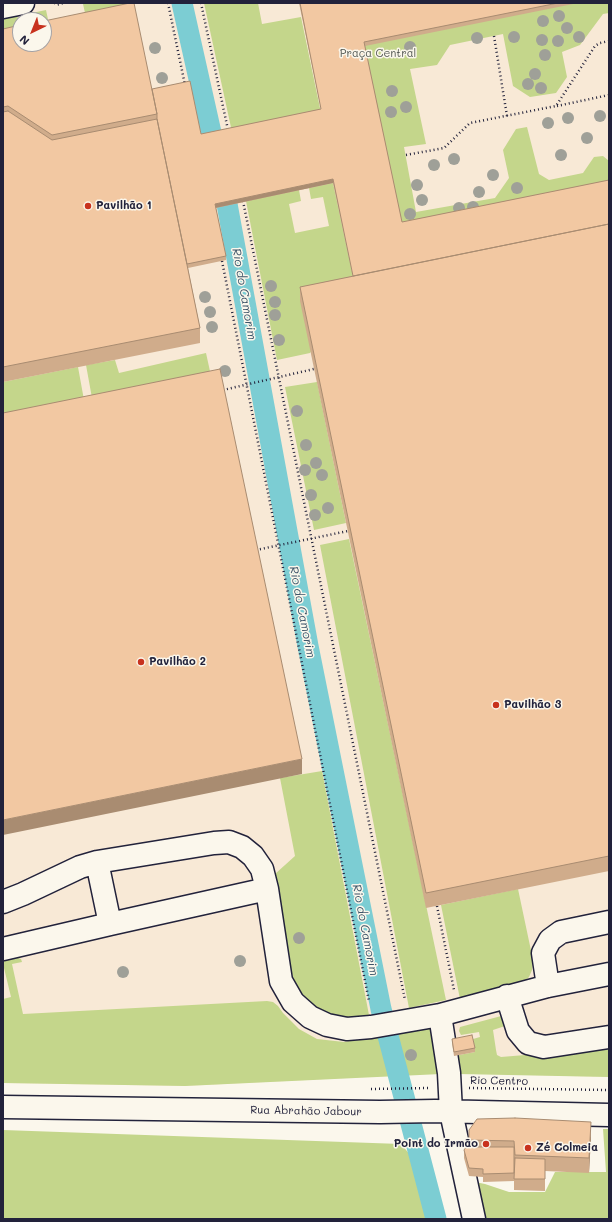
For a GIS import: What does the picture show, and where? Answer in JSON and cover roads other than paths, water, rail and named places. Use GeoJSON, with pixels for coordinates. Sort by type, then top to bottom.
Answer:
{"type":"FeatureCollection","features":[{"type":"Feature","properties":{"kind":"street"},"geometry":{"type":"LineString","coordinates":[[3,7],[23,3]]}},
{"type":"Feature","properties":{"kind":"street"},"geometry":{"type":"LineString","coordinates":[[3,902],[97,862],[229,842],[242,847],[253,856],[262,869],[267,889],[281,981],[293,1002],[310,1017],[327,1025],[347,1028],[371,1027],[405,1021],[449,1013],[548,986],[609,974]]}},
{"type":"Feature","properties":{"kind":"street"},"geometry":{"type":"LineString","coordinates":[[97,862],[110,924]]}},
{"type":"Feature","properties":{"kind":"street"},"geometry":{"type":"LineString","coordinates":[[3,949],[267,889]]}},
{"type":"Feature","properties":{"kind":"street"},"geometry":{"type":"LineString","coordinates":[[548,986],[543,953],[550,940],[561,932],[609,922]]}},
{"type":"Feature","properties":{"kind":"street"},"geometry":{"type":"LineString","coordinates":[[507,996],[518,1031],[528,1043],[544,1047],[609,1037]]}},
{"type":"Feature","properties":{"kind":"street"},"geometry":{"type":"LineString","coordinates":[[449,1013],[449,1088],[443,1111],[474,1219]]}},
{"type":"Feature","properties":{"kind":"street","name":"Rua Abrahão Jabour"},"geometry":{"type":"LineString","coordinates":[[3,1107],[380,1112],[443,1111],[609,1115]]}},
{"type":"Feature","properties":{"kind":"waterway","name":"Rio do Camorim"},"geometry":{"type":"LineString","coordinates":[[182,3],[227,204],[308,646],[381,1009],[436,1219]]}},
{"type":"Feature","properties":{"kind":"place","name":"Pavilhão 1"},"geometry":{"type":"Point","coordinates":[88,206]}},
{"type":"Feature","properties":{"kind":"place","name":"Pavilhão 2"},"geometry":{"type":"Point","coordinates":[141,662]}},
{"type":"Feature","properties":{"kind":"place","name":"Pavilhão 3"},"geometry":{"type":"Point","coordinates":[496,705]}},
{"type":"Feature","properties":{"kind":"place","name":"Point do Irmão"},"geometry":{"type":"Point","coordinates":[486,1144]}},
{"type":"Feature","properties":{"kind":"place","name":"Zé Colmeia"},"geometry":{"type":"Point","coordinates":[528,1148]}},
{"type":"Feature","properties":{"kind":"park label","name":"Praça Central"},"geometry":{"type":"Point","coordinates":[378,54]}}]}
